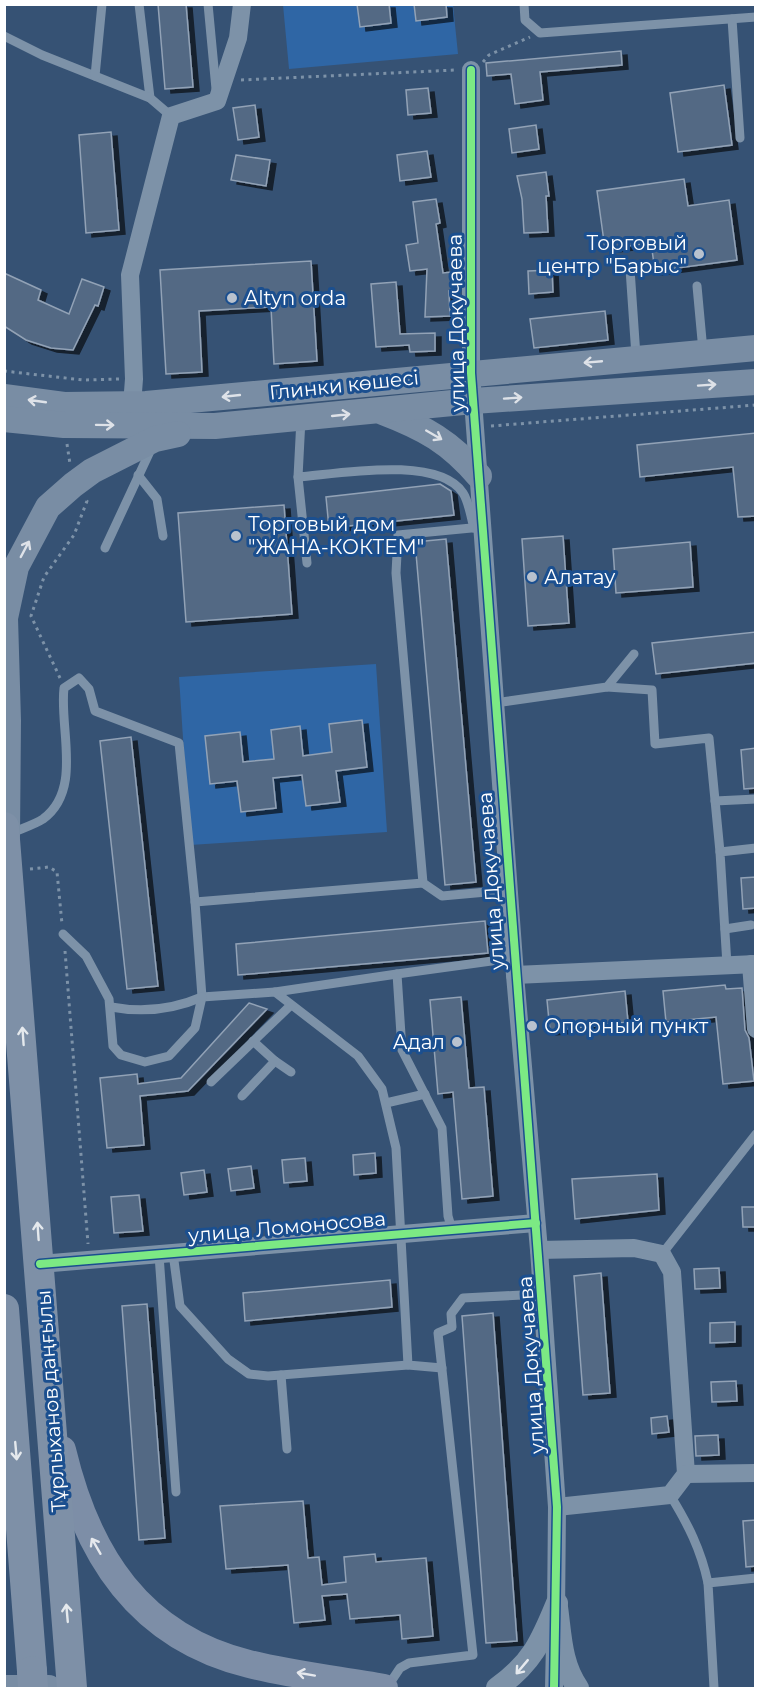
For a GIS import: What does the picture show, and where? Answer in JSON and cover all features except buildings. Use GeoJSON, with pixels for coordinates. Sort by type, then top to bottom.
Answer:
{"type":"FeatureCollection","features":[{"type":"Feature","properties":{"kind":"highway","name":"Тұрлыханов даңғылы"},"geometry":{"type":"LineString","coordinates":[[6,831],[50,1400],[52,1682]]}},
{"type":"Feature","properties":{"kind":"highway","name":"Тұрлыханов даңғылы"},"geometry":{"type":"LineString","coordinates":[[4,1309],[24,1551],[52,1682]]}},
{"type":"Feature","properties":{"kind":"main road","name":"Глинки көшесі"},"geometry":{"type":"LineString","coordinates":[[4,397],[64,405],[132,405],[756,348]]}},
{"type":"Feature","properties":{"kind":"main road","name":"Глинки көшесі"},"geometry":{"type":"LineString","coordinates":[[4,419],[64,425],[215,426],[473,401],[756,382]]}},
{"type":"Feature","properties":{"kind":"main road"},"geometry":{"type":"LineString","coordinates":[[380,411],[437,436],[459,452],[479,476]]}},
{"type":"Feature","properties":{"kind":"main road"},"geometry":{"type":"LineString","coordinates":[[6,831],[8,721],[5,618],[16,567],[48,507],[92,471],[155,439],[215,426]]}},
{"type":"Feature","properties":{"kind":"main road"},"geometry":{"type":"LineString","coordinates":[[50,1400],[71,1486],[92,1540],[116,1580],[151,1617],[194,1644],[248,1664],[386,1689]]}},
{"type":"Feature","properties":{"kind":"main road"},"geometry":{"type":"LineString","coordinates":[[4,1495],[24,1551]]}},
{"type":"Feature","properties":{"kind":"main road"},"geometry":{"type":"LineString","coordinates":[[4,1688],[52,1682]]}},
{"type":"Feature","properties":{"kind":"street"},"geometry":{"type":"LineString","coordinates":[[132,405],[134,379],[130,275],[171,116],[217,101],[238,38],[242,4]]}},
{"type":"Feature","properties":{"kind":"street","name":"улица Докучаева"},"geometry":{"type":"LineString","coordinates":[[471,70],[471,373],[479,476],[478,528],[495,703],[514,967],[537,1223],[557,1508],[554,1689]]}},
{"type":"Feature","properties":{"kind":"street"},"geometry":{"type":"LineString","coordinates":[[514,967],[753,964],[756,1029]]}},
{"type":"Feature","properties":{"kind":"street","name":"улица Ломоносова"},"geometry":{"type":"LineString","coordinates":[[40,1264],[537,1223]]}},
{"type":"Feature","properties":{"kind":"street"},"geometry":{"type":"LineString","coordinates":[[539,1250],[634,1248],[662,1254],[672,1272],[686,1474],[670,1495],[557,1508]]}},
{"type":"Feature","properties":{"kind":"street"},"geometry":{"type":"LineString","coordinates":[[686,1474],[756,1473]]}},
{"type":"Feature","properties":{"kind":"street"},"geometry":{"type":"LineString","coordinates":[[497,1689],[514,1676],[540,1646],[556,1603]]}},
{"type":"Feature","properties":{"kind":"street"},"geometry":{"type":"LineString","coordinates":[[556,1603],[563,1656],[569,1675],[578,1689]]}},
{"type":"Feature","properties":{"kind":"lane"},"geometry":{"type":"LineString","coordinates":[[95,76],[102,4]]}},
{"type":"Feature","properties":{"kind":"lane"},"geometry":{"type":"LineString","coordinates":[[139,4],[150,98]]}},
{"type":"Feature","properties":{"kind":"lane"},"geometry":{"type":"LineString","coordinates":[[208,4],[217,101]]}},
{"type":"Feature","properties":{"kind":"lane"},"geometry":{"type":"LineString","coordinates":[[524,4],[525,20],[540,33],[756,17]]}},
{"type":"Feature","properties":{"kind":"lane"},"geometry":{"type":"LineString","coordinates":[[732,19],[740,138]]}},
{"type":"Feature","properties":{"kind":"lane"},"geometry":{"type":"LineString","coordinates":[[4,36],[42,55],[150,98],[171,116]]}},
{"type":"Feature","properties":{"kind":"lane"},"geometry":{"type":"LineString","coordinates":[[630,269],[636,359]]}},
{"type":"Feature","properties":{"kind":"lane"},"geometry":{"type":"LineString","coordinates":[[697,286],[703,353]]}},
{"type":"Feature","properties":{"kind":"lane"},"geometry":{"type":"LineString","coordinates":[[300,419],[298,477],[307,563]]}},
{"type":"Feature","properties":{"kind":"lane"},"geometry":{"type":"LineString","coordinates":[[105,548],[155,439]]}},
{"type":"Feature","properties":{"kind":"lane"},"geometry":{"type":"LineString","coordinates":[[298,477],[407,468],[441,478],[463,493],[478,528],[398,535],[396,573],[423,883]]}},
{"type":"Feature","properties":{"kind":"lane"},"geometry":{"type":"LineString","coordinates":[[138,475],[157,499],[163,536]]}},
{"type":"Feature","properties":{"kind":"lane"},"geometry":{"type":"LineString","coordinates":[[607,687],[634,654]]}},
{"type":"Feature","properties":{"kind":"lane"},"geometry":{"type":"LineString","coordinates":[[6,831],[44,818],[62,797],[67,762],[62,705],[64,688],[79,678],[89,689],[95,711],[179,744],[202,997],[195,1028],[169,1056],[145,1062],[121,1055],[113,1046],[111,1007],[86,956],[63,934]]}},
{"type":"Feature","properties":{"kind":"lane"},"geometry":{"type":"LineString","coordinates":[[495,703],[607,687],[652,690],[655,744],[709,738],[720,852],[727,965]]}},
{"type":"Feature","properties":{"kind":"lane"},"geometry":{"type":"LineString","coordinates":[[715,801],[756,799]]}},
{"type":"Feature","properties":{"kind":"lane"},"geometry":{"type":"LineString","coordinates":[[720,852],[756,848]]}},
{"type":"Feature","properties":{"kind":"lane"},"geometry":{"type":"LineString","coordinates":[[195,902],[423,883],[442,897],[509,890]]}},
{"type":"Feature","properties":{"kind":"lane"},"geometry":{"type":"LineString","coordinates":[[725,929],[751,925]]}},
{"type":"Feature","properties":{"kind":"lane"},"geometry":{"type":"LineString","coordinates":[[111,1007],[131,1011],[156,1010],[181,1006],[202,997],[275,992],[397,974],[514,967]]}},
{"type":"Feature","properties":{"kind":"lane"},"geometry":{"type":"LineString","coordinates":[[397,974],[402,1050],[442,1128],[448,1216],[452,1230]]}},
{"type":"Feature","properties":{"kind":"lane"},"geometry":{"type":"LineString","coordinates":[[275,992],[358,1056],[382,1089],[396,1148],[408,1365]]}},
{"type":"Feature","properties":{"kind":"lane"},"geometry":{"type":"LineString","coordinates":[[211,1082],[291,1005]]}},
{"type":"Feature","properties":{"kind":"lane"},"geometry":{"type":"LineString","coordinates":[[253,1041],[291,1072]]}},
{"type":"Feature","properties":{"kind":"lane"},"geometry":{"type":"LineString","coordinates":[[242,1096],[275,1061]]}},
{"type":"Feature","properties":{"kind":"lane"},"geometry":{"type":"LineString","coordinates":[[386,1102],[425,1094]]}},
{"type":"Feature","properties":{"kind":"lane"},"geometry":{"type":"LineString","coordinates":[[662,1254],[756,1134]]}},
{"type":"Feature","properties":{"kind":"lane"},"geometry":{"type":"LineString","coordinates":[[166,1254],[180,1306],[228,1359],[249,1374],[280,1375],[408,1365],[442,1368]]}},
{"type":"Feature","properties":{"kind":"lane"},"geometry":{"type":"LineString","coordinates":[[166,1254],[176,1492]]}},
{"type":"Feature","properties":{"kind":"lane"},"geometry":{"type":"LineString","coordinates":[[386,1689],[400,1668],[409,1664],[473,1655],[438,1333],[452,1327],[451,1314],[463,1298],[542,1294]]}},
{"type":"Feature","properties":{"kind":"lane"},"geometry":{"type":"LineString","coordinates":[[280,1375],[286,1449]]}},
{"type":"Feature","properties":{"kind":"lane"},"geometry":{"type":"LineString","coordinates":[[670,1495],[691,1528],[702,1555],[708,1583],[714,1689]]}},
{"type":"Feature","properties":{"kind":"lane"},"geometry":{"type":"LineString","coordinates":[[708,1583],[756,1578]]}},
{"type":"Feature","properties":{"kind":"path"},"geometry":{"type":"LineString","coordinates":[[224,80],[471,70],[479,67],[489,55],[540,33]]}},
{"type":"Feature","properties":{"kind":"path"},"geometry":{"type":"LineString","coordinates":[[4,371],[83,380],[134,379]]}},
{"type":"Feature","properties":{"kind":"path"},"geometry":{"type":"LineString","coordinates":[[491,426],[756,405]]}},
{"type":"Feature","properties":{"kind":"path"},"geometry":{"type":"LineString","coordinates":[[64,425],[73,485],[87,501],[74,535],[44,576],[32,616],[64,688]]}},
{"type":"Feature","properties":{"kind":"path"},"geometry":{"type":"LineString","coordinates":[[10,871],[49,867],[57,872],[89,1260]]}},
{"type":"Feature","properties":{"kind":"shaded area"},"geometry":{"type":"Polygon","coordinates":[[[283,5],[453,5],[458,54],[289,69],[283,5]]]}},
{"type":"Feature","properties":{"kind":"shaded area"},"geometry":{"type":"Polygon","coordinates":[[[376,664],[387,832],[190,845],[179,677],[376,664]]]}},
{"type":"Feature","properties":{"kind":"cycle path"},"geometry":{"type":"LineString","coordinates":[[471,70],[471,373],[557,1507],[554,1688]]}},
{"type":"Feature","properties":{"kind":"cycle path"},"geometry":{"type":"LineString","coordinates":[[40,1264],[536,1223]]}},
{"type":"Feature","properties":{"kind":"place","name":"Торговый центр \"Барыс\""},"geometry":{"type":"Point","coordinates":[699,254]}},
{"type":"Feature","properties":{"kind":"place","name":"Altyn orda"},"geometry":{"type":"Point","coordinates":[232,298]}},
{"type":"Feature","properties":{"kind":"place","name":"Торговый дом \"ЖАНА-КОКТЕМ\""},"geometry":{"type":"Point","coordinates":[236,536]}},
{"type":"Feature","properties":{"kind":"place","name":"Алатау"},"geometry":{"type":"Point","coordinates":[532,577]}},
{"type":"Feature","properties":{"kind":"place","name":"Опорный пункт"},"geometry":{"type":"Point","coordinates":[532,1026]}},
{"type":"Feature","properties":{"kind":"place","name":"Адал"},"geometry":{"type":"Point","coordinates":[457,1042]}}]}
